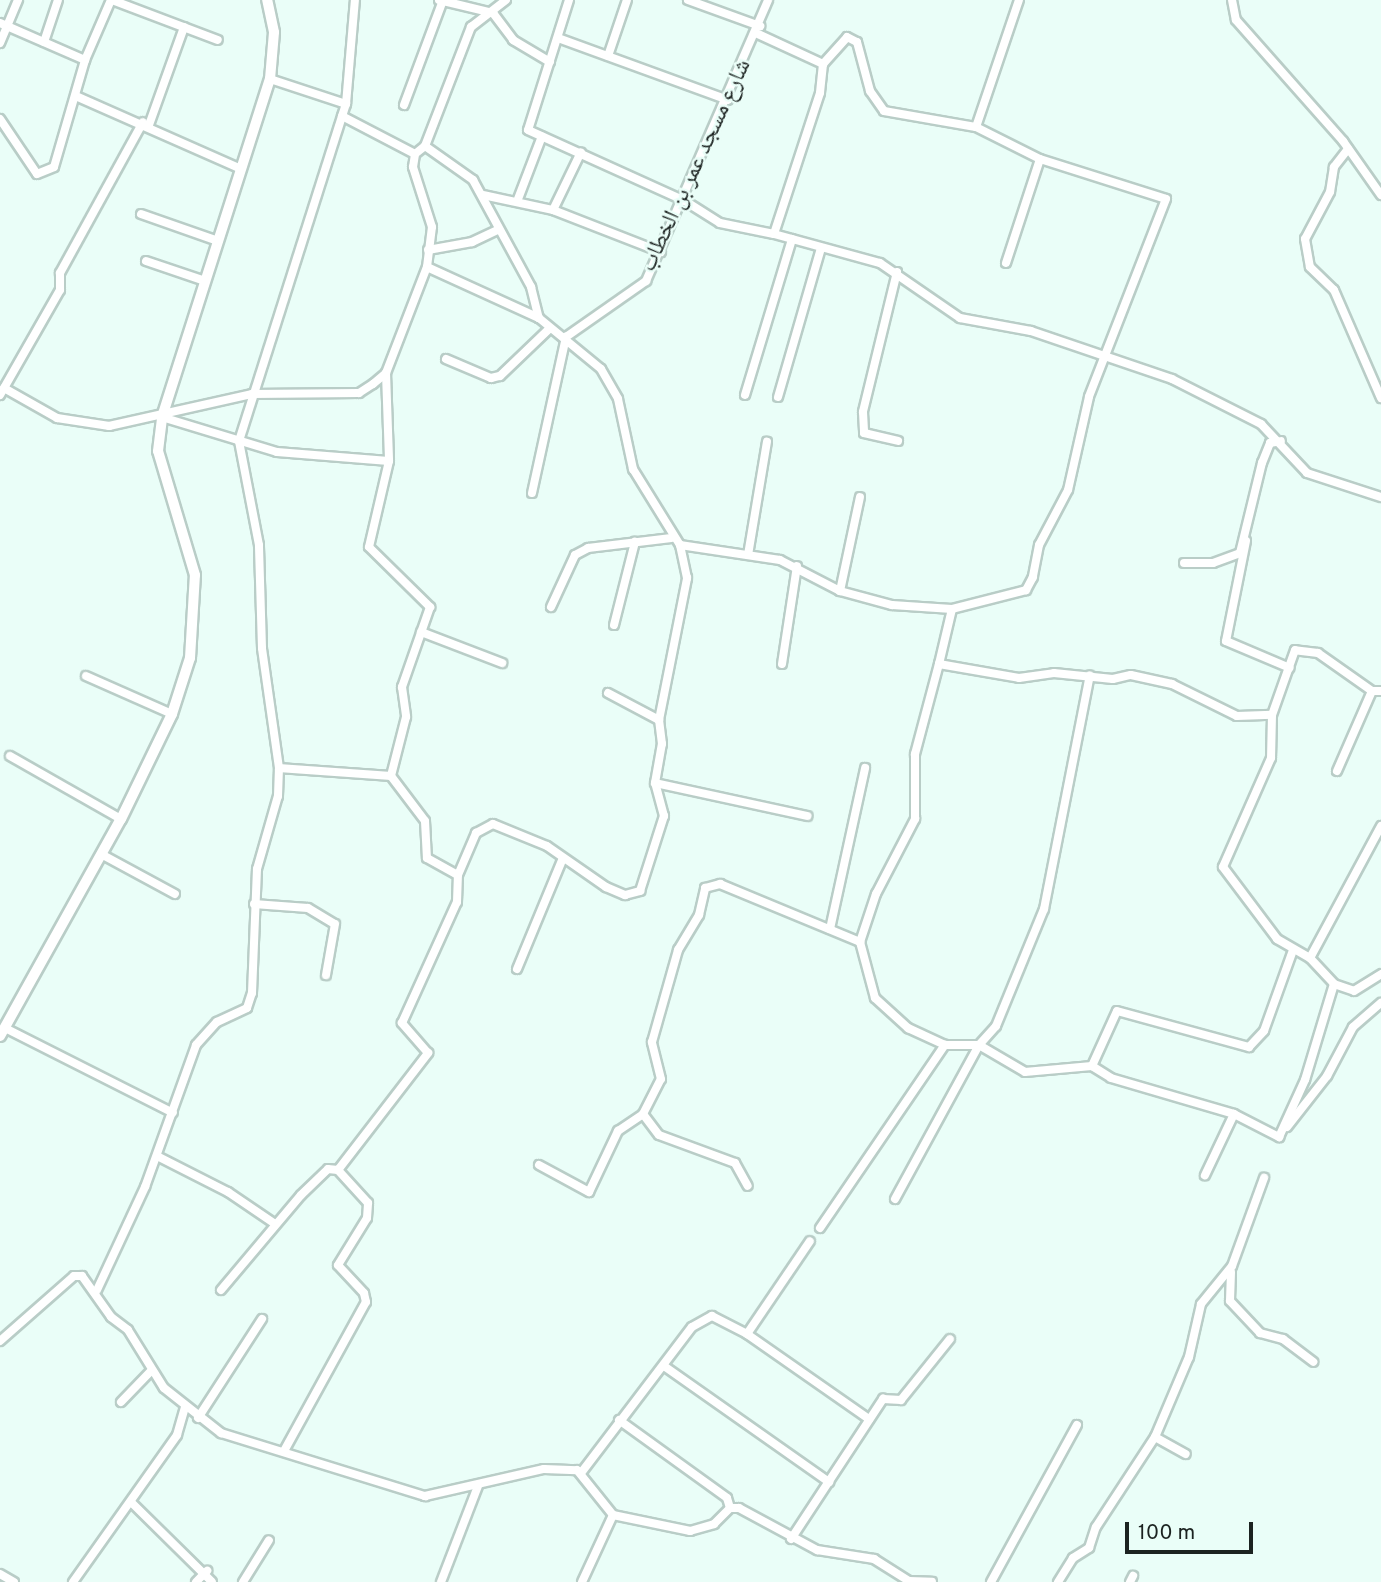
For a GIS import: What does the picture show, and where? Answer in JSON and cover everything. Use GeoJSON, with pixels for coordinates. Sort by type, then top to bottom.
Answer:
{"type":"FeatureCollection","features":[{"type":"Feature","properties":{"kind":"street"},"geometry":{"type":"LineString","coordinates":[[0,43],[4,24],[18,0]]}},
{"type":"Feature","properties":{"kind":"street"},"geometry":{"type":"LineString","coordinates":[[44,42],[58,0]]}},
{"type":"Feature","properties":{"kind":"street"},"geometry":{"type":"LineString","coordinates":[[0,119],[37,174],[54,167],[78,97],[85,60],[112,0],[218,40]]}},
{"type":"Feature","properties":{"kind":"street"},"geometry":{"type":"LineString","coordinates":[[173,1113],[2,1032],[121,819],[172,714],[190,658],[195,575],[163,484],[158,451],[162,418],[270,79],[274,33],[267,0]]}},
{"type":"Feature","properties":{"kind":"street"},"geometry":{"type":"LineString","coordinates":[[97,1290],[157,1156],[195,1045],[217,1022],[247,1008],[254,904],[279,768],[262,648],[259,545],[239,441],[346,104],[355,0]]}},
{"type":"Feature","properties":{"kind":"street"},"geometry":{"type":"LineString","coordinates":[[404,105],[442,0],[492,13],[513,40],[550,62]]}},
{"type":"Feature","properties":{"kind":"street"},"geometry":{"type":"LineString","coordinates":[[391,776],[406,717],[402,687],[421,632],[427,601],[369,547],[389,461],[386,373],[428,267],[432,227],[413,167],[415,154],[425,146],[471,27],[506,0]]}},
{"type":"Feature","properties":{"kind":"street"},"geometry":{"type":"LineString","coordinates":[[569,0],[528,130],[685,201],[720,223],[774,234],[897,272],[960,318],[1108,353],[1261,424],[1281,441],[1307,473],[1381,497]]}},
{"type":"Feature","properties":{"kind":"street"},"geometry":{"type":"LineString","coordinates":[[608,56],[627,0]]}},
{"type":"Feature","properties":{"kind":"street"},"geometry":{"type":"LineString","coordinates":[[688,0],[759,30],[823,64]]}},
{"type":"Feature","properties":{"kind":"street","name":"شارع مسجد عمر بن الخطاب"},"geometry":{"type":"LineString","coordinates":[[566,337],[646,281],[685,201],[759,30],[768,0]]}},
{"type":"Feature","properties":{"kind":"street"},"geometry":{"type":"LineString","coordinates":[[976,127],[1019,0]]}},
{"type":"Feature","properties":{"kind":"street"},"geometry":{"type":"LineString","coordinates":[[1232,0],[1236,20],[1348,149],[1381,195]]}},
{"type":"Feature","properties":{"kind":"street"},"geometry":{"type":"LineString","coordinates":[[4,24],[85,60]]}},
{"type":"Feature","properties":{"kind":"street"},"geometry":{"type":"LineString","coordinates":[[184,27],[146,123],[61,273],[60,290],[2,392],[57,418],[82,426],[162,418],[252,394],[359,393],[386,373]]}},
{"type":"Feature","properties":{"kind":"street"},"geometry":{"type":"LineString","coordinates":[[428,267],[539,318],[566,337],[601,369],[618,399],[633,468],[671,538],[680,545],[748,555],[797,566],[840,591],[892,605],[952,609],[1026,590],[1039,545],[1068,490],[1089,397],[1166,199],[1040,159],[976,127],[884,111],[870,91],[858,42],[847,37],[823,64],[820,93],[774,234]]}},
{"type":"Feature","properties":{"kind":"street"},"geometry":{"type":"LineString","coordinates":[[558,38],[728,100]]}},
{"type":"Feature","properties":{"kind":"street"},"geometry":{"type":"LineString","coordinates":[[270,79],[346,104]]}},
{"type":"Feature","properties":{"kind":"street"},"geometry":{"type":"LineString","coordinates":[[78,97],[146,123],[241,169]]}},
{"type":"Feature","properties":{"kind":"street"},"geometry":{"type":"LineString","coordinates":[[342,116],[415,154]]}},
{"type":"Feature","properties":{"kind":"street"},"geometry":{"type":"LineString","coordinates":[[518,199],[542,136]]}},
{"type":"Feature","properties":{"kind":"street"},"geometry":{"type":"LineString","coordinates":[[425,146],[473,180],[483,195],[498,230],[531,287],[539,318]]}},
{"type":"Feature","properties":{"kind":"street"},"geometry":{"type":"LineString","coordinates":[[1348,149],[1334,167],[1330,192],[1305,239],[1310,267],[1334,290],[1381,398]]}},
{"type":"Feature","properties":{"kind":"street"},"geometry":{"type":"LineString","coordinates":[[553,210],[581,152]]}},
{"type":"Feature","properties":{"kind":"street"},"geometry":{"type":"LineString","coordinates":[[1006,263],[1040,159]]}},
{"type":"Feature","properties":{"kind":"street"},"geometry":{"type":"LineString","coordinates":[[483,195],[518,199],[553,210],[661,252]]}},
{"type":"Feature","properties":{"kind":"street"},"geometry":{"type":"LineString","coordinates":[[141,214],[218,241]]}},
{"type":"Feature","properties":{"kind":"street"},"geometry":{"type":"LineString","coordinates":[[428,250],[472,242],[498,230]]}},
{"type":"Feature","properties":{"kind":"street"},"geometry":{"type":"LineString","coordinates":[[745,395],[792,239]]}},
{"type":"Feature","properties":{"kind":"street"},"geometry":{"type":"LineString","coordinates":[[778,397],[821,248]]}},
{"type":"Feature","properties":{"kind":"street"},"geometry":{"type":"LineString","coordinates":[[146,261],[205,281]]}},
{"type":"Feature","properties":{"kind":"street"},"geometry":{"type":"LineString","coordinates":[[897,272],[863,412],[864,433],[898,441]]}},
{"type":"Feature","properties":{"kind":"street"},"geometry":{"type":"LineString","coordinates":[[446,359],[491,378],[500,376],[550,328]]}},
{"type":"Feature","properties":{"kind":"street"},"geometry":{"type":"LineString","coordinates":[[532,494],[566,337]]}},
{"type":"Feature","properties":{"kind":"street"},"geometry":{"type":"LineString","coordinates":[[162,418],[277,452],[389,461]]}},
{"type":"Feature","properties":{"kind":"street"},"geometry":{"type":"LineString","coordinates":[[1281,441],[1270,443],[1262,463],[1226,641],[1290,668]]}},
{"type":"Feature","properties":{"kind":"street"},"geometry":{"type":"LineString","coordinates":[[748,555],[767,442]]}},
{"type":"Feature","properties":{"kind":"street"},"geometry":{"type":"LineString","coordinates":[[840,591],[860,497]]}},
{"type":"Feature","properties":{"kind":"street"},"geometry":{"type":"LineString","coordinates":[[551,607],[575,555],[635,542],[671,538]]}},
{"type":"Feature","properties":{"kind":"street"},"geometry":{"type":"LineString","coordinates":[[1184,563],[1213,563],[1240,553],[1247,540]]}},
{"type":"Feature","properties":{"kind":"street"},"geometry":{"type":"LineString","coordinates":[[614,625],[635,542]]}},
{"type":"Feature","properties":{"kind":"street"},"geometry":{"type":"LineString","coordinates":[[338,1170],[428,1053],[402,1023],[457,902],[457,875],[486,823],[547,846],[625,895],[640,891],[664,816],[655,783],[662,744],[659,720],[687,578],[680,545]]}},
{"type":"Feature","properties":{"kind":"street"},"geometry":{"type":"LineString","coordinates":[[782,664],[797,566]]}},
{"type":"Feature","properties":{"kind":"street"},"geometry":{"type":"LineString","coordinates":[[952,609],[915,754],[915,819],[876,894],[860,942],[875,998],[908,1028],[945,1045],[979,1045],[1025,1072],[1092,1066],[1111,1078],[1234,1114],[1279,1137]]}},
{"type":"Feature","properties":{"kind":"street"},"geometry":{"type":"LineString","coordinates":[[421,632],[502,663]]}},
{"type":"Feature","properties":{"kind":"street"},"geometry":{"type":"LineString","coordinates":[[1337,771],[1377,691],[1318,653],[1295,650],[1272,715],[1271,758],[1223,867],[1269,930],[1293,950],[1310,958],[1334,984],[1354,991],[1381,974]]}},
{"type":"Feature","properties":{"kind":"street"},"geometry":{"type":"LineString","coordinates":[[939,664],[1019,678],[1090,675],[1172,684],[1237,716],[1272,715]]}},
{"type":"Feature","properties":{"kind":"street"},"geometry":{"type":"LineString","coordinates":[[895,1199],[979,1045],[996,1026],[1044,909],[1090,675]]}},
{"type":"Feature","properties":{"kind":"street"},"geometry":{"type":"LineString","coordinates":[[86,676],[172,714]]}},
{"type":"Feature","properties":{"kind":"street"},"geometry":{"type":"LineString","coordinates":[[608,693],[659,720]]}},
{"type":"Feature","properties":{"kind":"street"},"geometry":{"type":"LineString","coordinates":[[10,756],[121,819]]}},
{"type":"Feature","properties":{"kind":"street"},"geometry":{"type":"LineString","coordinates":[[279,768],[391,776],[425,821],[427,858],[457,875]]}},
{"type":"Feature","properties":{"kind":"street"},"geometry":{"type":"LineString","coordinates":[[830,929],[865,768]]}},
{"type":"Feature","properties":{"kind":"street"},"geometry":{"type":"LineString","coordinates":[[655,783],[807,816]]}},
{"type":"Feature","properties":{"kind":"street"},"geometry":{"type":"LineString","coordinates":[[1310,958],[1381,826]]}},
{"type":"Feature","properties":{"kind":"street"},"geometry":{"type":"LineString","coordinates":[[101,854],[175,894]]}},
{"type":"Feature","properties":{"kind":"street"},"geometry":{"type":"LineString","coordinates":[[517,969],[563,858]]}},
{"type":"Feature","properties":{"kind":"street"},"geometry":{"type":"LineString","coordinates":[[539,1166],[589,1192],[618,1131],[643,1114],[662,1079],[652,1042],[678,950],[699,915],[705,888],[720,884],[860,942]]}},
{"type":"Feature","properties":{"kind":"street"},"geometry":{"type":"LineString","coordinates":[[254,904],[308,908],[335,924],[326,975]]}},
{"type":"Feature","properties":{"kind":"street"},"geometry":{"type":"LineString","coordinates":[[1092,1066],[1117,1011],[1249,1048],[1264,1031],[1293,950]]}},
{"type":"Feature","properties":{"kind":"street"},"geometry":{"type":"LineString","coordinates":[[1279,1137],[1305,1080],[1334,984]]}},
{"type":"Feature","properties":{"kind":"street"},"geometry":{"type":"LineString","coordinates":[[1279,1137],[1327,1076],[1353,1027],[1381,1003]]}},
{"type":"Feature","properties":{"kind":"street"},"geometry":{"type":"LineString","coordinates":[[820,1228],[945,1045]]}},
{"type":"Feature","properties":{"kind":"street"},"geometry":{"type":"LineString","coordinates":[[643,1114],[659,1135],[735,1163],[748,1186]]}},
{"type":"Feature","properties":{"kind":"street"},"geometry":{"type":"LineString","coordinates":[[1205,1175],[1234,1114]]}},
{"type":"Feature","properties":{"kind":"street"},"geometry":{"type":"LineString","coordinates":[[157,1156],[228,1192],[275,1224]]}},
{"type":"Feature","properties":{"kind":"street"},"geometry":{"type":"LineString","coordinates":[[221,1290],[275,1224],[328,1169],[338,1170],[368,1203],[368,1219],[338,1265],[366,1302],[285,1451]]}},
{"type":"Feature","properties":{"kind":"street"},"geometry":{"type":"LineString","coordinates":[[1264,1178],[1233,1266],[1230,1301],[1260,1334],[1283,1339],[1313,1362]]}},
{"type":"Feature","properties":{"kind":"street"},"geometry":{"type":"LineString","coordinates":[[747,1334],[810,1241]]}},
{"type":"Feature","properties":{"kind":"street"},"geometry":{"type":"LineString","coordinates":[[1058,1582],[1073,1558],[1089,1548],[1096,1527],[1155,1437],[1189,1357],[1201,1304],[1233,1266]]}},
{"type":"Feature","properties":{"kind":"street"},"geometry":{"type":"LineString","coordinates":[[0,1341],[74,1276],[82,1276],[97,1290],[106,1311],[128,1330],[150,1372],[185,1407],[221,1433],[285,1451],[384,1487],[425,1496],[544,1469],[581,1473],[613,1515],[690,1531],[714,1524],[730,1508]]}},
{"type":"Feature","properties":{"kind":"street"},"geometry":{"type":"LineString","coordinates":[[581,1473],[702,1317],[747,1334],[869,1419]]}},
{"type":"Feature","properties":{"kind":"street"},"geometry":{"type":"LineString","coordinates":[[198,1418],[262,1319]]}},
{"type":"Feature","properties":{"kind":"street"},"geometry":{"type":"LineString","coordinates":[[791,1539],[883,1399],[901,1399],[950,1339]]}},
{"type":"Feature","properties":{"kind":"street"},"geometry":{"type":"LineString","coordinates":[[664,1366],[829,1482]]}},
{"type":"Feature","properties":{"kind":"street"},"geometry":{"type":"LineString","coordinates":[[121,1402],[150,1372]]}},
{"type":"Feature","properties":{"kind":"street"},"geometry":{"type":"LineString","coordinates":[[73,1582],[132,1503],[177,1435],[185,1407]]}},
{"type":"Feature","properties":{"kind":"street"},"geometry":{"type":"LineString","coordinates":[[620,1420],[727,1498],[730,1508],[817,1550],[874,1559],[909,1581],[932,1582]]}},
{"type":"Feature","properties":{"kind":"street"},"geometry":{"type":"LineString","coordinates":[[991,1582],[1077,1425]]}},
{"type":"Feature","properties":{"kind":"street"},"geometry":{"type":"LineString","coordinates":[[1155,1437],[1186,1454]]}},
{"type":"Feature","properties":{"kind":"street"},"geometry":{"type":"LineString","coordinates":[[441,1582],[478,1486]]}},
{"type":"Feature","properties":{"kind":"street"},"geometry":{"type":"LineString","coordinates":[[132,1503],[207,1571],[212,1582]]}},
{"type":"Feature","properties":{"kind":"street"},"geometry":{"type":"LineString","coordinates":[[582,1582],[613,1515]]}},
{"type":"Feature","properties":{"kind":"street"},"geometry":{"type":"LineString","coordinates":[[243,1582],[270,1540]]}},
{"type":"Feature","properties":{"kind":"street"},"geometry":{"type":"LineString","coordinates":[[196,1582],[207,1571]]}},
{"type":"Feature","properties":{"kind":"street"},"geometry":{"type":"LineString","coordinates":[[0,1574],[14,1582]]}}]}
